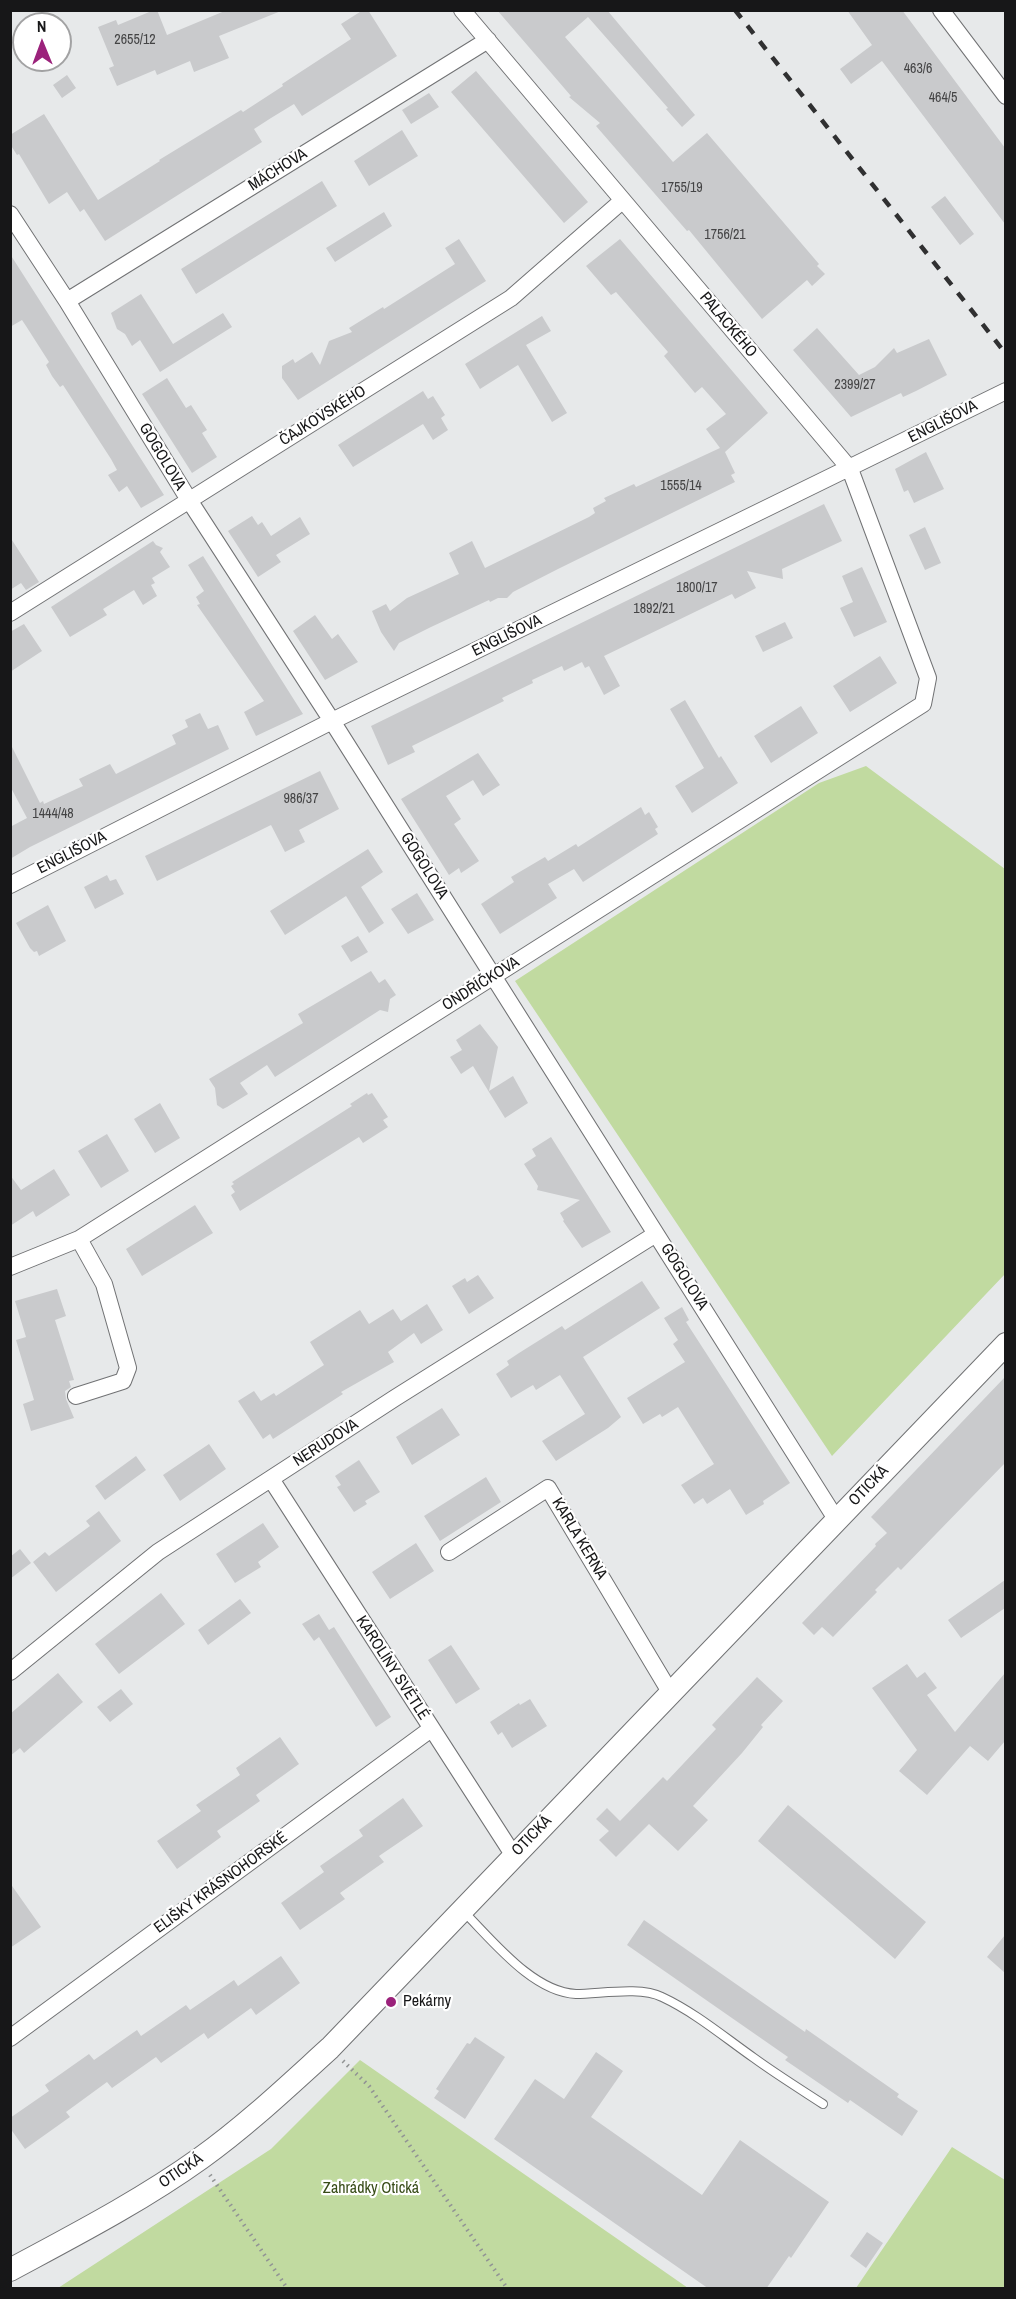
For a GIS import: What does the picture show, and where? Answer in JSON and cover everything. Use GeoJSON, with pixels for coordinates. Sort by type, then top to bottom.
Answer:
{"type":"FeatureCollection","features":[{"type":"Feature","properties":{"kind":"street","name":"PALACKÉHO"},"geometry":{"type":"LineString","coordinates":[[462,10],[850,469],[928,678]]}},
{"type":"Feature","properties":{"kind":"street"},"geometry":{"type":"LineString","coordinates":[[941,10],[1005,96]]}},
{"type":"Feature","properties":{"kind":"street","name":"MÁCHOVA"},"geometry":{"type":"LineString","coordinates":[[68,300],[488,40]]}},
{"type":"Feature","properties":{"kind":"street","name":"ČAJKOVSKÉHO"},"geometry":{"type":"LineString","coordinates":[[10,613],[511,298],[622,201]]}},
{"type":"Feature","properties":{"kind":"street","name":"GOGOLOVA"},"geometry":{"type":"LineString","coordinates":[[10,214],[68,300],[189,500],[332,721],[836,1520]]}},
{"type":"Feature","properties":{"kind":"street","name":"ENGLIŠOVA"},"geometry":{"type":"LineString","coordinates":[[10,885],[332,721],[1005,391]]}},
{"type":"Feature","properties":{"kind":"street","name":"ONDŘÍČKOVA"},"geometry":{"type":"LineString","coordinates":[[10,1267],[79,1239],[923,704],[928,678]]}},
{"type":"Feature","properties":{"kind":"street","name":"NERUDOVA"},"geometry":{"type":"LineString","coordinates":[[10,1672],[158,1552],[656,1234]]}},
{"type":"Feature","properties":{"kind":"street"},"geometry":{"type":"LineString","coordinates":[[76,1396],[123,1381],[128,1368],[104,1284],[79,1239]]}},
{"type":"Feature","properties":{"kind":"street","name":"OTICKÁ"},"geometry":{"type":"LineString","coordinates":[[10,2270],[153,2190],[199,2159],[271,2103],[330,2048],[1005,1344]]}},
{"type":"Feature","properties":{"kind":"street","name":"KAROLÍNY SVĚTLÉ"},"geometry":{"type":"LineString","coordinates":[[271,1479],[514,1856]]}},
{"type":"Feature","properties":{"kind":"street","name":"KARLA KERNA"},"geometry":{"type":"LineString","coordinates":[[449,1552],[548,1488],[670,1692]]}},
{"type":"Feature","properties":{"kind":"street","name":"ELIŠKY KRÁSNOHORSKÉ"},"geometry":{"type":"LineString","coordinates":[[10,2038],[431,1729]]}},
{"type":"Feature","properties":{"kind":"lane"},"geometry":{"type":"LineString","coordinates":[[461,1910],[514,1962],[541,1984],[559,1992],[578,1994],[602,1991],[660,1996],[694,2014],[756,2060],[823,2104]]}},
{"type":"Feature","properties":{"kind":"path"},"geometry":{"type":"LineString","coordinates":[[330,2048],[369,2086],[507,2289]]}},
{"type":"Feature","properties":{"kind":"path"},"geometry":{"type":"LineString","coordinates":[[199,2159],[287,2289]]}},
{"type":"Feature","properties":{"kind":"green space"},"geometry":{"type":"Polygon","coordinates":[[[866,766],[1005,869],[1005,1274],[832,1456],[515,981],[819,783],[866,766]]]}},
{"type":"Feature","properties":{"kind":"green space","name":"Zahrádky Otická"},"geometry":{"type":"Polygon","coordinates":[[[360,2060],[688,2288],[58,2288],[271,2149],[360,2060]]]}},
{"type":"Feature","properties":{"kind":"green space"},"geometry":{"type":"Polygon","coordinates":[[[952,2147],[1005,2180],[1005,2288],[856,2288],[952,2147]]]}},
{"type":"Feature","properties":{"kind":"building"},"geometry":{"type":"Polygon","coordinates":[[[157,10],[167,35],[227,10],[281,11],[219,36],[229,58],[194,72],[190,61],[157,75],[155,70],[117,86],[109,68],[114,66],[98,27],[116,20],[118,25],[157,10]]]}},
{"type":"Feature","properties":{"kind":"building"},"geometry":{"type":"Polygon","coordinates":[[[363,10],[368,10],[397,56],[302,116],[294,104],[271,118],[254,129],[262,142],[105,241],[84,209],[80,212],[67,192],[49,204],[19,154],[17,155],[10,144],[10,135],[44,114],[98,200],[241,110],[243,112],[351,39],[341,24],[363,10]]]}},
{"type":"Feature","properties":{"kind":"building"},"geometry":{"type":"Polygon","coordinates":[[[497,10],[607,10],[695,115],[682,127],[588,17],[565,37],[673,162],[707,133],[819,264],[817,266],[825,274],[812,286],[807,280],[762,319],[689,230],[687,231],[596,126],[600,123],[569,97],[571,96],[497,10]]]}},
{"type":"Feature","properties":{"kind":"building"},"geometry":{"type":"Polygon","coordinates":[[[847,10],[902,10],[1005,148],[1005,224],[882,61],[851,84],[840,69],[872,45],[847,10]]]}},
{"type":"Feature","properties":{"kind":"building"},"geometry":{"type":"Polygon","coordinates":[[[476,71],[588,202],[564,223],[451,92],[476,71]]]}},
{"type":"Feature","properties":{"kind":"building"},"geometry":{"type":"Polygon","coordinates":[[[67,75],[76,88],[62,98],[53,85],[67,75]]]}},
{"type":"Feature","properties":{"kind":"building"},"geometry":{"type":"Polygon","coordinates":[[[429,93],[439,107],[411,124],[402,110],[429,93]]]}},
{"type":"Feature","properties":{"kind":"building"},"geometry":{"type":"Polygon","coordinates":[[[402,130],[418,156],[369,186],[354,161],[402,130]]]}},
{"type":"Feature","properties":{"kind":"building"},"geometry":{"type":"Polygon","coordinates":[[[322,181],[337,206],[196,294],[181,269],[322,181]]]}},
{"type":"Feature","properties":{"kind":"building"},"geometry":{"type":"Polygon","coordinates":[[[945,196],[974,234],[960,245],[931,207],[945,196]]]}},
{"type":"Feature","properties":{"kind":"building"},"geometry":{"type":"Polygon","coordinates":[[[384,212],[392,226],[335,262],[326,248],[384,212]]]}},
{"type":"Feature","properties":{"kind":"building"},"geometry":{"type":"Polygon","coordinates":[[[459,239],[486,281],[298,400],[282,378],[282,366],[293,359],[295,363],[312,352],[320,365],[329,341],[352,332],[349,328],[383,307],[384,309],[455,264],[445,248],[459,239]]]}},
{"type":"Feature","properties":{"kind":"building"},"geometry":{"type":"Polygon","coordinates":[[[620,239],[768,413],[725,452],[735,473],[731,475],[735,482],[558,569],[513,592],[507,598],[498,598],[490,602],[489,600],[431,627],[399,643],[394,651],[381,632],[372,611],[386,604],[390,611],[407,598],[459,574],[449,553],[472,541],[485,568],[589,517],[595,513],[593,508],[606,501],[604,498],[634,484],[636,487],[720,448],[706,429],[726,414],[702,387],[695,393],[664,356],[668,352],[616,292],[611,295],[586,266],[620,239]]]}},
{"type":"Feature","properties":{"kind":"building"},"geometry":{"type":"Polygon","coordinates":[[[10,254],[164,495],[141,508],[127,486],[119,492],[108,475],[117,470],[111,459],[63,385],[60,387],[52,376],[46,365],[49,362],[26,326],[22,320],[10,327],[10,254]]]}},
{"type":"Feature","properties":{"kind":"building"},"geometry":{"type":"Polygon","coordinates":[[[141,294],[173,344],[223,313],[232,327],[160,372],[140,340],[132,346],[125,334],[117,329],[111,313],[141,294]]]}},
{"type":"Feature","properties":{"kind":"building"},"geometry":{"type":"Polygon","coordinates":[[[542,316],[551,331],[526,345],[567,413],[552,422],[518,365],[480,389],[465,364],[542,316]]]}},
{"type":"Feature","properties":{"kind":"building"},"geometry":{"type":"Polygon","coordinates":[[[817,328],[859,375],[875,367],[894,348],[897,353],[929,339],[947,375],[903,397],[901,393],[851,417],[793,350],[817,328]]]}},
{"type":"Feature","properties":{"kind":"building"},"geometry":{"type":"Polygon","coordinates":[[[167,378],[186,408],[191,405],[207,430],[202,433],[217,457],[192,473],[142,394],[167,378]]]}},
{"type":"Feature","properties":{"kind":"building"},"geometry":{"type":"Polygon","coordinates":[[[423,391],[428,399],[433,396],[445,415],[441,418],[448,430],[433,440],[423,424],[353,467],[338,445],[423,391]]]}},
{"type":"Feature","properties":{"kind":"building"},"geometry":{"type":"Polygon","coordinates":[[[926,452],[944,489],[914,503],[908,490],[904,492],[895,469],[926,452]]]}},
{"type":"Feature","properties":{"kind":"building"},"geometry":{"type":"Polygon","coordinates":[[[824,504],[842,541],[782,569],[783,579],[747,571],[756,588],[735,599],[732,594],[604,656],[620,686],[604,695],[589,666],[585,668],[582,662],[564,671],[562,666],[502,698],[504,701],[412,746],[415,752],[388,765],[371,726],[824,504]]]}},
{"type":"Feature","properties":{"kind":"building"},"geometry":{"type":"Polygon","coordinates":[[[252,516],[258,525],[262,522],[271,536],[300,517],[310,534],[276,555],[281,562],[258,577],[228,531],[252,516]]]}},
{"type":"Feature","properties":{"kind":"building"},"geometry":{"type":"Polygon","coordinates":[[[925,527],[941,563],[925,570],[909,535],[925,527]]]}},
{"type":"Feature","properties":{"kind":"building"},"geometry":{"type":"Polygon","coordinates":[[[10,537],[39,582],[26,590],[21,583],[10,590],[10,537]]]}},
{"type":"Feature","properties":{"kind":"building"},"geometry":{"type":"Polygon","coordinates":[[[153,541],[163,548],[160,552],[170,567],[152,578],[155,583],[151,585],[157,596],[143,605],[134,590],[103,609],[107,615],[70,637],[51,607],[153,541]]]}},
{"type":"Feature","properties":{"kind":"building"},"geometry":{"type":"Polygon","coordinates":[[[203,556],[303,714],[256,736],[244,712],[264,701],[197,605],[200,604],[196,597],[204,591],[188,565],[203,556]]]}},
{"type":"Feature","properties":{"kind":"building"},"geometry":{"type":"Polygon","coordinates":[[[862,567],[887,622],[854,637],[840,608],[853,602],[842,576],[862,567]]]}},
{"type":"Feature","properties":{"kind":"building"},"geometry":{"type":"Polygon","coordinates":[[[315,615],[332,639],[338,634],[358,662],[325,680],[293,631],[315,615]]]}},
{"type":"Feature","properties":{"kind":"building"},"geometry":{"type":"Polygon","coordinates":[[[785,622],[793,638],[763,652],[755,636],[785,622]]]}},
{"type":"Feature","properties":{"kind":"building"},"geometry":{"type":"Polygon","coordinates":[[[24,624],[42,651],[10,672],[10,632],[24,624]]]}},
{"type":"Feature","properties":{"kind":"building"},"geometry":{"type":"Polygon","coordinates":[[[880,656],[897,683],[850,712],[833,686],[880,656]]]}},
{"type":"Feature","properties":{"kind":"building"},"geometry":{"type":"Polygon","coordinates":[[[685,700],[719,758],[721,756],[738,783],[692,813],[675,786],[704,768],[670,709],[685,700]]]}},
{"type":"Feature","properties":{"kind":"building"},"geometry":{"type":"Polygon","coordinates":[[[801,706],[818,733],[771,763],[754,736],[801,706]]]}},
{"type":"Feature","properties":{"kind":"building"},"geometry":{"type":"Polygon","coordinates":[[[200,713],[208,729],[218,725],[229,749],[10,859],[10,827],[27,818],[10,786],[10,743],[40,803],[43,801],[44,804],[83,786],[79,779],[110,764],[116,774],[176,744],[172,735],[188,727],[185,720],[200,713]]]}},
{"type":"Feature","properties":{"kind":"building"},"geometry":{"type":"Polygon","coordinates":[[[478,753],[500,785],[483,796],[473,780],[446,796],[461,819],[454,824],[479,861],[461,873],[459,868],[449,875],[401,799],[478,753]]]}},
{"type":"Feature","properties":{"kind":"building"},"geometry":{"type":"Polygon","coordinates":[[[320,771],[339,809],[299,830],[305,842],[285,852],[271,825],[157,881],[145,856],[320,771]]]}},
{"type":"Feature","properties":{"kind":"building"},"geometry":{"type":"Polygon","coordinates":[[[641,807],[645,815],[649,812],[658,827],[655,829],[658,834],[583,882],[574,869],[548,884],[557,898],[500,934],[481,904],[514,882],[511,877],[545,857],[548,861],[576,844],[578,847],[641,807]]]}},
{"type":"Feature","properties":{"kind":"building"},"geometry":{"type":"Polygon","coordinates":[[[368,849],[383,872],[361,887],[384,923],[369,933],[346,896],[285,935],[270,911],[368,849]]]}},
{"type":"Feature","properties":{"kind":"building"},"geometry":{"type":"Polygon","coordinates":[[[107,875],[110,881],[116,879],[124,894],[95,909],[84,887],[107,875]]]}},
{"type":"Feature","properties":{"kind":"building"},"geometry":{"type":"Polygon","coordinates":[[[417,893],[434,920],[408,934],[391,909],[417,893]]]}},
{"type":"Feature","properties":{"kind":"building"},"geometry":{"type":"Polygon","coordinates":[[[48,905],[66,941],[39,956],[37,951],[34,952],[30,948],[16,923],[48,905]]]}},
{"type":"Feature","properties":{"kind":"building"},"geometry":{"type":"Polygon","coordinates":[[[358,936],[368,952],[351,962],[341,946],[358,936]]]}},
{"type":"Feature","properties":{"kind":"building"},"geometry":{"type":"Polygon","coordinates":[[[371,971],[379,983],[385,979],[396,995],[390,999],[388,1012],[380,1010],[275,1077],[267,1065],[240,1083],[248,1094],[223,1109],[217,1105],[215,1088],[209,1079],[303,1023],[298,1014],[371,971]]]}},
{"type":"Feature","properties":{"kind":"building"},"geometry":{"type":"Polygon","coordinates":[[[480,1024],[498,1047],[489,1091],[513,1076],[528,1103],[505,1118],[473,1066],[461,1074],[450,1057],[462,1050],[456,1040],[480,1024]]]}},
{"type":"Feature","properties":{"kind":"building"},"geometry":{"type":"Polygon","coordinates":[[[367,1093],[368,1095],[372,1093],[388,1117],[383,1120],[388,1127],[363,1143],[359,1137],[240,1211],[231,1195],[235,1192],[231,1186],[234,1184],[232,1182],[352,1106],[350,1104],[367,1093]]]}},
{"type":"Feature","properties":{"kind":"building"},"geometry":{"type":"Polygon","coordinates":[[[160,1103],[180,1138],[155,1153],[134,1119],[160,1103]]]}},
{"type":"Feature","properties":{"kind":"building"},"geometry":{"type":"Polygon","coordinates":[[[107,1134],[129,1171],[101,1188],[78,1151],[107,1134]]]}},
{"type":"Feature","properties":{"kind":"building"},"geometry":{"type":"Polygon","coordinates":[[[551,1137],[611,1232],[582,1248],[560,1213],[580,1200],[537,1190],[538,1186],[524,1164],[536,1156],[532,1149],[551,1137]]]}},
{"type":"Feature","properties":{"kind":"building"},"geometry":{"type":"Polygon","coordinates":[[[54,1169],[70,1195],[36,1217],[33,1211],[10,1226],[10,1175],[21,1190],[54,1169]]]}},
{"type":"Feature","properties":{"kind":"building"},"geometry":{"type":"Polygon","coordinates":[[[195,1205],[213,1233],[142,1276],[126,1249],[195,1205]]]}},
{"type":"Feature","properties":{"kind":"building"},"geometry":{"type":"Polygon","coordinates":[[[478,1275],[494,1298],[469,1314],[452,1286],[465,1278],[467,1282],[478,1275]]]}},
{"type":"Feature","properties":{"kind":"building"},"geometry":{"type":"Polygon","coordinates":[[[642,1281],[660,1308],[583,1357],[621,1417],[608,1428],[556,1461],[542,1441],[585,1414],[560,1375],[536,1390],[533,1385],[511,1398],[496,1374],[509,1365],[507,1361],[519,1353],[562,1326],[565,1330],[642,1281]]]}},
{"type":"Feature","properties":{"kind":"building"},"geometry":{"type":"Polygon","coordinates":[[[57,1289],[66,1316],[55,1320],[74,1380],[69,1381],[71,1387],[65,1391],[74,1418],[31,1431],[23,1404],[34,1400],[16,1340],[26,1337],[15,1301],[57,1289]]]}},
{"type":"Feature","properties":{"kind":"building"},"geometry":{"type":"Polygon","coordinates":[[[427,1304],[443,1330],[421,1344],[414,1333],[388,1352],[394,1362],[341,1392],[343,1394],[273,1439],[270,1434],[263,1439],[238,1401],[254,1391],[261,1401],[274,1393],[276,1396],[324,1365],[310,1342],[360,1310],[369,1324],[393,1309],[401,1321],[427,1304]]]}},
{"type":"Feature","properties":{"kind":"building"},"geometry":{"type":"Polygon","coordinates":[[[682,1307],[689,1320],[686,1322],[790,1483],[746,1515],[730,1489],[707,1504],[703,1498],[694,1504],[681,1485],[714,1464],[678,1407],[662,1417],[660,1414],[643,1424],[627,1398],[685,1362],[673,1344],[678,1340],[664,1318],[682,1307]]]}},
{"type":"Feature","properties":{"kind":"building"},"geometry":{"type":"Polygon","coordinates":[[[1005,1377],[1005,1463],[901,1570],[898,1567],[875,1590],[877,1592],[833,1637],[822,1627],[814,1635],[802,1623],[887,1533],[871,1517],[1005,1377]]]}},
{"type":"Feature","properties":{"kind":"building"},"geometry":{"type":"Polygon","coordinates":[[[442,1408],[460,1435],[412,1465],[396,1437],[442,1408]]]}},
{"type":"Feature","properties":{"kind":"building"},"geometry":{"type":"Polygon","coordinates":[[[209,1444],[226,1469],[180,1501],[163,1475],[209,1444]]]}},
{"type":"Feature","properties":{"kind":"building"},"geometry":{"type":"Polygon","coordinates":[[[136,1456],[146,1470],[105,1500],[95,1486],[136,1456]]]}},
{"type":"Feature","properties":{"kind":"building"},"geometry":{"type":"Polygon","coordinates":[[[359,1460],[380,1492],[365,1501],[367,1504],[354,1512],[337,1487],[341,1485],[335,1476],[359,1460]]]}},
{"type":"Feature","properties":{"kind":"building"},"geometry":{"type":"Polygon","coordinates":[[[486,1477],[501,1502],[440,1541],[424,1516],[486,1477]]]}},
{"type":"Feature","properties":{"kind":"building"},"geometry":{"type":"Polygon","coordinates":[[[99,1511],[121,1541],[56,1592],[33,1562],[45,1552],[49,1556],[90,1526],[86,1521],[99,1511]]]}},
{"type":"Feature","properties":{"kind":"building"},"geometry":{"type":"Polygon","coordinates":[[[263,1523],[279,1547],[258,1562],[261,1567],[235,1583],[216,1554],[263,1523]]]}},
{"type":"Feature","properties":{"kind":"building"},"geometry":{"type":"Polygon","coordinates":[[[416,1543],[434,1571],[390,1599],[372,1572],[416,1543]]]}},
{"type":"Feature","properties":{"kind":"building"},"geometry":{"type":"Polygon","coordinates":[[[20,1549],[31,1563],[10,1579],[10,1557],[20,1549]]]}},
{"type":"Feature","properties":{"kind":"building"},"geometry":{"type":"Polygon","coordinates":[[[1005,1580],[1005,1608],[961,1638],[948,1620],[1005,1580]]]}},
{"type":"Feature","properties":{"kind":"building"},"geometry":{"type":"Polygon","coordinates":[[[161,1593],[185,1624],[119,1674],[95,1644],[161,1593]]]}},
{"type":"Feature","properties":{"kind":"building"},"geometry":{"type":"Polygon","coordinates":[[[240,1599],[251,1613],[208,1645],[198,1630],[240,1599]]]}},
{"type":"Feature","properties":{"kind":"building"},"geometry":{"type":"Polygon","coordinates":[[[319,1614],[329,1630],[334,1627],[391,1717],[376,1727],[319,1637],[314,1641],[302,1624],[319,1614]]]}},
{"type":"Feature","properties":{"kind":"building"},"geometry":{"type":"Polygon","coordinates":[[[451,1645],[480,1689],[456,1704],[428,1660],[451,1645]]]}},
{"type":"Feature","properties":{"kind":"building"},"geometry":{"type":"Polygon","coordinates":[[[907,1664],[917,1678],[925,1672],[937,1688],[927,1695],[955,1732],[1005,1673],[1005,1741],[988,1761],[970,1746],[927,1795],[899,1771],[917,1750],[872,1688],[907,1664]]]}},
{"type":"Feature","properties":{"kind":"building"},"geometry":{"type":"Polygon","coordinates":[[[58,1673],[83,1702],[24,1753],[20,1748],[10,1756],[10,1714],[58,1673]]]}},
{"type":"Feature","properties":{"kind":"building"},"geometry":{"type":"Polygon","coordinates":[[[757,1677],[783,1701],[761,1725],[763,1727],[742,1753],[693,1806],[708,1820],[678,1851],[649,1824],[616,1857],[599,1840],[609,1831],[596,1819],[607,1808],[620,1821],[663,1777],[667,1781],[716,1729],[712,1725],[757,1677]]]}},
{"type":"Feature","properties":{"kind":"building"},"geometry":{"type":"Polygon","coordinates":[[[121,1689],[133,1704],[110,1722],[97,1707],[121,1689]]]}},
{"type":"Feature","properties":{"kind":"building"},"geometry":{"type":"Polygon","coordinates":[[[530,1699],[547,1726],[512,1748],[502,1732],[498,1735],[490,1722],[519,1703],[520,1705],[530,1699]]]}},
{"type":"Feature","properties":{"kind":"building"},"geometry":{"type":"Polygon","coordinates":[[[280,1737],[299,1764],[256,1795],[260,1801],[217,1831],[221,1837],[177,1869],[157,1841],[201,1811],[196,1805],[240,1775],[236,1768],[280,1737]]]}},
{"type":"Feature","properties":{"kind":"building"},"geometry":{"type":"Polygon","coordinates":[[[403,1798],[423,1826],[379,1856],[384,1862],[340,1893],[345,1899],[300,1930],[281,1903],[324,1872],[320,1866],[363,1836],[359,1830],[403,1798]]]}},
{"type":"Feature","properties":{"kind":"building"},"geometry":{"type":"Polygon","coordinates":[[[788,1805],[926,1922],[895,1959],[758,1841],[788,1805]]]}},
{"type":"Feature","properties":{"kind":"building"},"geometry":{"type":"Polygon","coordinates":[[[10,1883],[41,1927],[10,1948],[10,1883]]]}},
{"type":"Feature","properties":{"kind":"building"},"geometry":{"type":"Polygon","coordinates":[[[644,1920],[899,2094],[897,2097],[918,2111],[902,2136],[850,2100],[848,2103],[785,2060],[788,2057],[627,1945],[644,1920]]]}},
{"type":"Feature","properties":{"kind":"building"},"geometry":{"type":"Polygon","coordinates":[[[1005,1935],[1005,1973],[987,1957],[1005,1935]]]}},
{"type":"Feature","properties":{"kind":"building"},"geometry":{"type":"Polygon","coordinates":[[[281,1956],[300,1983],[256,2015],[251,2008],[208,2039],[204,2033],[161,2063],[156,2057],[112,2088],[107,2082],[66,2112],[70,2117],[25,2149],[10,2128],[10,2118],[49,2091],[45,2085],[89,2054],[94,2060],[137,2030],[141,2036],[186,2005],[190,2010],[234,1980],[238,1986],[281,1956]]]}},
{"type":"Feature","properties":{"kind":"building"},"geometry":{"type":"Polygon","coordinates":[[[475,2037],[505,2057],[465,2119],[434,2098],[439,2091],[436,2089],[467,2043],[470,2044],[475,2037]]]}},
{"type":"Feature","properties":{"kind":"building"},"geometry":{"type":"Polygon","coordinates":[[[596,2052],[623,2071],[591,2117],[702,2195],[740,2140],[829,2202],[791,2258],[789,2256],[766,2289],[709,2289],[494,2139],[535,2079],[564,2099],[596,2052]]]}},
{"type":"Feature","properties":{"kind":"building"},"geometry":{"type":"Polygon","coordinates":[[[867,2232],[883,2243],[866,2268],[850,2256],[867,2232]]]}},
{"type":"Feature","properties":{"kind":"railway"},"geometry":{"type":"LineString","coordinates":[[735,10],[1006,354]]}},
{"type":"Feature","properties":{"kind":"place","name":"Pekárny"},"geometry":{"type":"Point","coordinates":[391,2002]}}]}
